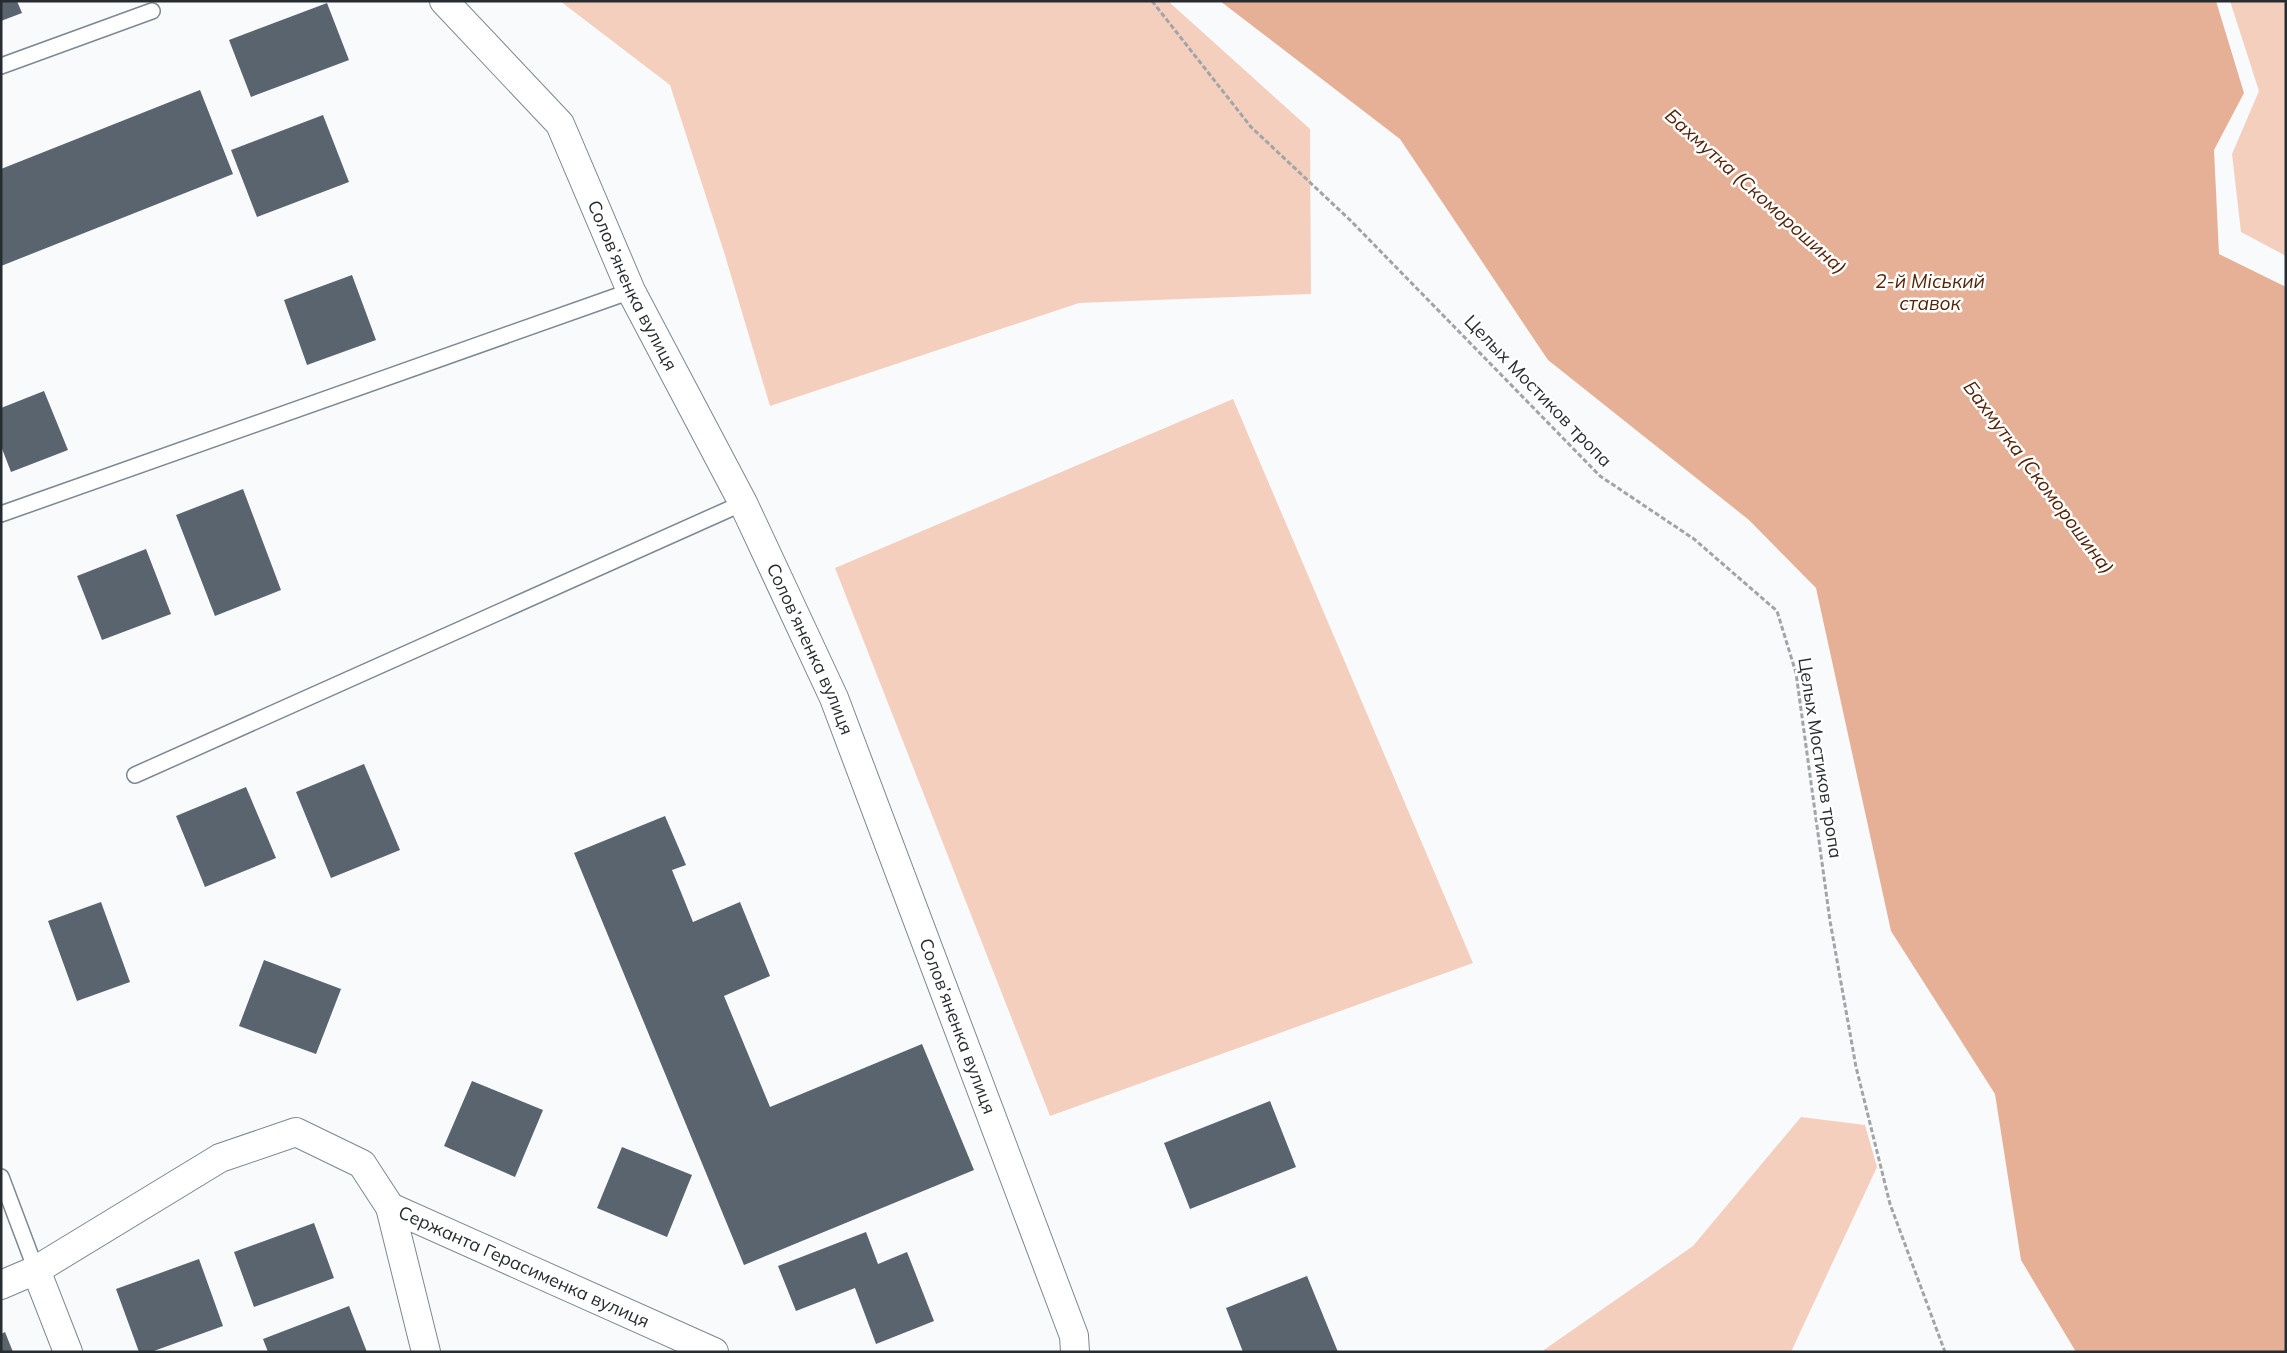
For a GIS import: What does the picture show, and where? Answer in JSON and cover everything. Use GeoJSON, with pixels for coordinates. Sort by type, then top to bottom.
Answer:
{"type":"FeatureCollection","features":[{"type":"Feature","properties":{"kind":"street","name":"Солов’яненка вулиця"},"geometry":{"type":"LineString","coordinates":[[444,1],[560,124],[631,291],[743,503],[834,698],[1074,1336],[1075,1352]]}},
{"type":"Feature","properties":{"kind":"street"},"geometry":{"type":"LineString","coordinates":[[1,1285],[36,1270],[220,1158],[296,1132],[362,1164],[390,1207]]}},
{"type":"Feature","properties":{"kind":"street","name":"Сержанта Герасименка вулиця"},"geometry":{"type":"LineString","coordinates":[[390,1207],[426,1352]]}},
{"type":"Feature","properties":{"kind":"street","name":"Сержанта Герасименка вулиця"},"geometry":{"type":"LineString","coordinates":[[390,1207],[714,1352]]}},
{"type":"Feature","properties":{"kind":"street"},"geometry":{"type":"LineString","coordinates":[[36,1270],[68,1352]]}},
{"type":"Feature","properties":{"kind":"lane"},"geometry":{"type":"LineString","coordinates":[[1,66],[152,12]]}},
{"type":"Feature","properties":{"kind":"lane"},"geometry":{"type":"LineString","coordinates":[[1,514],[631,291]]}},
{"type":"Feature","properties":{"kind":"lane"},"geometry":{"type":"LineString","coordinates":[[135,775],[743,503]]}},
{"type":"Feature","properties":{"kind":"lane"},"geometry":{"type":"LineString","coordinates":[[1,1177],[36,1270]]}},
{"type":"Feature","properties":{"kind":"path","name":"Целых Мостиков тропа"},"geometry":{"type":"LineString","coordinates":[[1152,1],[1251,127],[1350,220],[1600,476],[1694,539],[1777,611],[1796,673],[1812,773],[1830,921],[1856,1067],[1890,1204],[1944,1352]]}},
{"type":"Feature","properties":{"kind":"shaded area"},"geometry":{"type":"Polygon","coordinates":[[[560,1],[1168,1],[1310,129],[1311,294],[1079,303],[770,406],[724,252],[670,85],[560,1]]]}},
{"type":"Feature","properties":{"kind":"shaded area"},"geometry":{"type":"Polygon","coordinates":[[[2230,1],[2286,1],[2286,256],[2241,232],[2232,154],[2259,91],[2230,1]]]}},
{"type":"Feature","properties":{"kind":"shaded area"},"geometry":{"type":"Polygon","coordinates":[[[1233,399],[1473,963],[1050,1116],[835,568],[1233,399]]]}},
{"type":"Feature","properties":{"kind":"shaded area"},"geometry":{"type":"Polygon","coordinates":[[[1801,1117],[1865,1125],[1877,1167],[1791,1352],[1541,1352],[1693,1246],[1801,1117]]]}},
{"type":"Feature","properties":{"kind":"water","name":"2-й Міський ставок"},"geometry":{"type":"Polygon","coordinates":[[[1220,1],[2216,1],[2244,93],[2214,150],[2219,254],[2286,287],[2286,1352],[2076,1352],[2021,1260],[1995,1094],[1891,931],[1816,588],[1749,520],[1548,360],[1400,139],[1220,1]]]}},
{"type":"Feature","properties":{"kind":"building"},"geometry":{"type":"Polygon","coordinates":[[[1,1],[17,1],[22,13],[1,21],[1,1]]]}},
{"type":"Feature","properties":{"kind":"building"},"geometry":{"type":"Polygon","coordinates":[[[327,3],[349,60],[251,97],[229,40],[327,3]]]}},
{"type":"Feature","properties":{"kind":"building"},"geometry":{"type":"Polygon","coordinates":[[[200,90],[233,174],[1,266],[1,169],[200,90]]]}},
{"type":"Feature","properties":{"kind":"building"},"geometry":{"type":"Polygon","coordinates":[[[323,115],[349,182],[257,217],[231,150],[323,115]]]}},
{"type":"Feature","properties":{"kind":"building"},"geometry":{"type":"Polygon","coordinates":[[[352,275],[376,340],[307,365],[284,300],[352,275]]]}},
{"type":"Feature","properties":{"kind":"building"},"geometry":{"type":"Polygon","coordinates":[[[44,391],[68,450],[11,472],[1,446],[1,408],[44,391]]]}},
{"type":"Feature","properties":{"kind":"building"},"geometry":{"type":"Polygon","coordinates":[[[243,489],[281,590],[215,616],[176,515],[243,489]]]}},
{"type":"Feature","properties":{"kind":"building"},"geometry":{"type":"Polygon","coordinates":[[[146,549],[171,614],[102,640],[77,576],[146,549]]]}},
{"type":"Feature","properties":{"kind":"building"},"geometry":{"type":"Polygon","coordinates":[[[364,764],[400,850],[331,878],[296,792],[364,764]]]}},
{"type":"Feature","properties":{"kind":"building"},"geometry":{"type":"Polygon","coordinates":[[[246,787],[276,858],[205,887],[176,816],[246,787]]]}},
{"type":"Feature","properties":{"kind":"building"},"geometry":{"type":"Polygon","coordinates":[[[665,816],[686,865],[672,870],[693,922],[740,902],[770,976],[724,996],[770,1107],[922,1044],[974,1170],[744,1265],[574,853],[665,816]]]}},
{"type":"Feature","properties":{"kind":"building"},"geometry":{"type":"Polygon","coordinates":[[[101,902],[130,982],[77,1001],[48,921],[101,902]]]}},
{"type":"Feature","properties":{"kind":"building"},"geometry":{"type":"Polygon","coordinates":[[[264,960],[341,989],[316,1054],[239,1026],[264,960]]]}},
{"type":"Feature","properties":{"kind":"building"},"geometry":{"type":"Polygon","coordinates":[[[472,1081],[543,1110],[515,1177],[444,1146],[472,1081]]]}},
{"type":"Feature","properties":{"kind":"building"},"geometry":{"type":"Polygon","coordinates":[[[1270,1101],[1296,1167],[1190,1209],[1164,1143],[1270,1101]]]}},
{"type":"Feature","properties":{"kind":"building"},"geometry":{"type":"Polygon","coordinates":[[[622,1147],[692,1175],[667,1237],[597,1208],[622,1147]]]}},
{"type":"Feature","properties":{"kind":"building"},"geometry":{"type":"Polygon","coordinates":[[[314,1223],[334,1278],[254,1307],[234,1252],[314,1223]]]}},
{"type":"Feature","properties":{"kind":"building"},"geometry":{"type":"Polygon","coordinates":[[[866,1232],[878,1264],[907,1252],[934,1321],[876,1344],[855,1288],[796,1311],[778,1266],[866,1232]]]}},
{"type":"Feature","properties":{"kind":"building"},"geometry":{"type":"Polygon","coordinates":[[[199,1259],[223,1326],[151,1352],[139,1352],[116,1289],[199,1259]]]}},
{"type":"Feature","properties":{"kind":"building"},"geometry":{"type":"Polygon","coordinates":[[[1307,1276],[1338,1352],[1243,1352],[1226,1308],[1307,1276]]]}},
{"type":"Feature","properties":{"kind":"building"},"geometry":{"type":"Polygon","coordinates":[[[349,1306],[367,1352],[268,1352],[263,1339],[349,1306]]]}},
{"type":"Feature","properties":{"kind":"building"},"geometry":{"type":"Polygon","coordinates":[[[5,1332],[13,1352],[1,1352],[1,1334],[5,1332]]]}},
{"type":"Feature","properties":{"kind":"water label","name":"Бахмутка (Скоморошина)"},"geometry":{"type":"Point","coordinates":[1756,191]}},
{"type":"Feature","properties":{"kind":"water label","name":"Бахмутка (Скоморошина)"},"geometry":{"type":"Point","coordinates":[2039,477]}}]}
